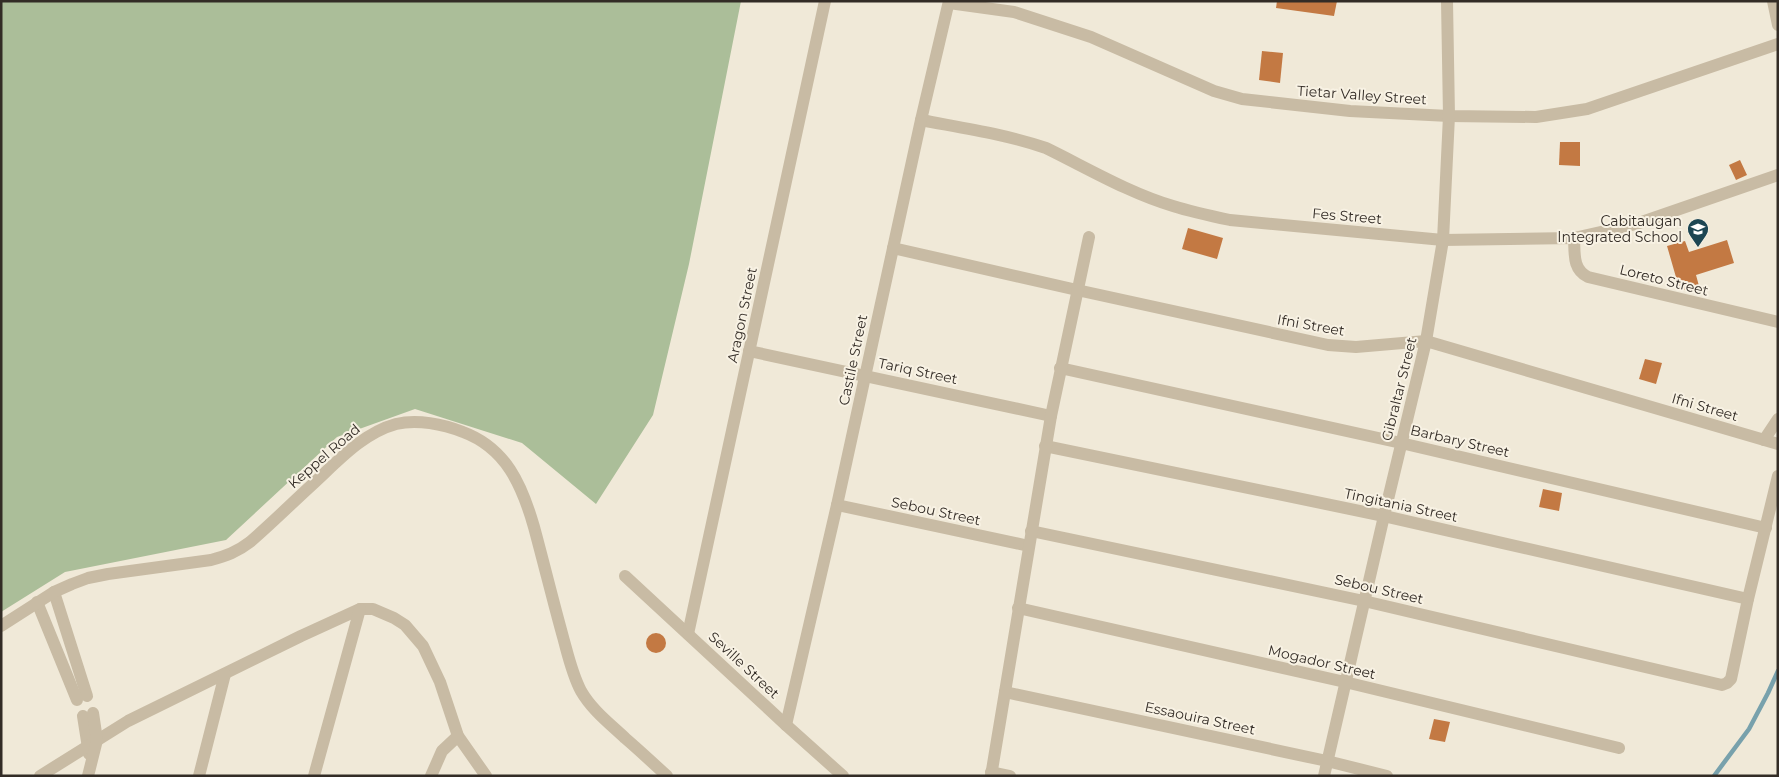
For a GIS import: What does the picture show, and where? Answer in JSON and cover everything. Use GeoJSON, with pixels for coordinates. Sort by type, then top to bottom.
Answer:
{"type":"FeatureCollection","features":[{"type":"Feature","properties":{"kind":"street","name":"Aragon Street"},"geometry":{"type":"LineString","coordinates":[[688,634],[825,1]]}},
{"type":"Feature","properties":{"kind":"street","name":"Gibraltar Street"},"geometry":{"type":"LineString","coordinates":[[1324,776],[1426,341],[1444,240],[1449,116],[1447,1]]}},
{"type":"Feature","properties":{"kind":"street"},"geometry":{"type":"LineString","coordinates":[[1773,1],[1778,25]]}},
{"type":"Feature","properties":{"kind":"street","name":"Tietar Valley Street"},"geometry":{"type":"LineString","coordinates":[[949,2],[1014,12],[1091,37],[1214,91],[1242,99],[1350,111],[1449,116],[1536,117],[1587,109],[1778,44]]}},
{"type":"Feature","properties":{"kind":"street","name":"Castile Street"},"geometry":{"type":"LineString","coordinates":[[786,725],[949,2]]}},
{"type":"Feature","properties":{"kind":"street","name":"Fes Street"},"geometry":{"type":"LineString","coordinates":[[921,120],[982,131],[1046,148],[1161,202],[1205,215],[1230,220],[1444,240],[1574,238],[1636,224],[1778,175]]}},
{"type":"Feature","properties":{"kind":"street"},"geometry":{"type":"LineString","coordinates":[[1010,776],[991,774],[1045,446],[1089,237]]}},
{"type":"Feature","properties":{"kind":"street","name":"Loreto Street"},"geometry":{"type":"LineString","coordinates":[[1574,238],[1576,267],[1588,277],[1778,322]]}},
{"type":"Feature","properties":{"kind":"street","name":"Ifni Street"},"geometry":{"type":"LineString","coordinates":[[893,248],[1328,345],[1356,347],[1426,341],[1778,444]]}},
{"type":"Feature","properties":{"kind":"street","name":"Tariq Street"},"geometry":{"type":"LineString","coordinates":[[749,351],[1051,416]]}},
{"type":"Feature","properties":{"kind":"street","name":"Barbary Street"},"geometry":{"type":"LineString","coordinates":[[1060,368],[1401,443],[1766,528]]}},
{"type":"Feature","properties":{"kind":"street"},"geometry":{"type":"LineString","coordinates":[[1764,440],[1778,419]]}},
{"type":"Feature","properties":{"kind":"street","name":"Keppel Road"},"geometry":{"type":"LineString","coordinates":[[1,626],[37,602],[72,584],[101,576],[211,560],[239,551],[342,457],[376,432],[408,422],[430,424],[457,430],[478,439],[497,452],[519,484],[534,525],[566,650],[586,699],[603,718],[667,776]]}},
{"type":"Feature","properties":{"kind":"street","name":"Tingitania Street"},"geometry":{"type":"LineString","coordinates":[[1045,446],[1384,516],[1748,599]]}},
{"type":"Feature","properties":{"kind":"street"},"geometry":{"type":"LineString","coordinates":[[1748,599],[1778,476]]}},
{"type":"Feature","properties":{"kind":"street","name":"Sebou Street"},"geometry":{"type":"LineString","coordinates":[[837,505],[1029,546]]}},
{"type":"Feature","properties":{"kind":"street","name":"Sebou Street"},"geometry":{"type":"LineString","coordinates":[[1031,531],[1364,601],[1718,685],[1725,684],[1731,679],[1748,599]]}},
{"type":"Feature","properties":{"kind":"street","name":"Seville Street"},"geometry":{"type":"LineString","coordinates":[[625,576],[843,776]]}},
{"type":"Feature","properties":{"kind":"street"},"geometry":{"type":"LineString","coordinates":[[37,602],[82,698],[54,592]]}},
{"type":"Feature","properties":{"kind":"street","name":"Mogador Street"},"geometry":{"type":"LineString","coordinates":[[1018,608],[1345,682],[1618,748]]}},
{"type":"Feature","properties":{"kind":"street"},"geometry":{"type":"LineString","coordinates":[[314,776],[360,609]]}},
{"type":"Feature","properties":{"kind":"street"},"geometry":{"type":"LineString","coordinates":[[40,776],[128,721],[360,609],[373,609],[383,612],[405,625],[423,646],[440,682],[458,736],[486,776]]}},
{"type":"Feature","properties":{"kind":"street"},"geometry":{"type":"LineString","coordinates":[[199,776],[225,674]]}},
{"type":"Feature","properties":{"kind":"street","name":"Essaouira Street"},"geometry":{"type":"LineString","coordinates":[[1005,692],[1327,761],[1387,776]]}},
{"type":"Feature","properties":{"kind":"street"},"geometry":{"type":"LineString","coordinates":[[88,714],[92,743],[90,771]]}},
{"type":"Feature","properties":{"kind":"street"},"geometry":{"type":"LineString","coordinates":[[431,776],[442,751],[458,736]]}},
{"type":"Feature","properties":{"kind":"green space"},"geometry":{"type":"Polygon","coordinates":[[[1,1],[741,1],[689,264],[653,415],[596,504],[522,443],[415,409],[337,437],[226,540],[65,572],[1,612],[1,1]]]}},
{"type":"Feature","properties":{"kind":"building"},"geometry":{"type":"Polygon","coordinates":[[[1277,1],[1337,1],[1334,16],[1276,8],[1277,1]]]}},
{"type":"Feature","properties":{"kind":"building"},"geometry":{"type":"Polygon","coordinates":[[[1262,51],[1283,53],[1280,83],[1259,80],[1262,51]]]}},
{"type":"Feature","properties":{"kind":"building"},"geometry":{"type":"Polygon","coordinates":[[[1560,142],[1580,142],[1580,166],[1559,165],[1560,142]]]}},
{"type":"Feature","properties":{"kind":"building"},"geometry":{"type":"Polygon","coordinates":[[[1740,160],[1747,175],[1736,180],[1729,165],[1740,160]]]}},
{"type":"Feature","properties":{"kind":"building"},"geometry":{"type":"Polygon","coordinates":[[[1188,228],[1223,238],[1217,259],[1182,249],[1188,228]]]}},
{"type":"Feature","properties":{"kind":"building"},"geometry":{"type":"Polygon","coordinates":[[[1727,240],[1734,263],[1696,275],[1699,286],[1680,291],[1667,246],[1685,241],[1689,252],[1727,240]]]}},
{"type":"Feature","properties":{"kind":"building"},"geometry":{"type":"Polygon","coordinates":[[[1645,359],[1662,363],[1656,384],[1639,379],[1645,359]]]}},
{"type":"Feature","properties":{"kind":"building"},"geometry":{"type":"Polygon","coordinates":[[[1543,489],[1562,493],[1559,511],[1539,507],[1543,489]]]}},
{"type":"Feature","properties":{"kind":"building"},"geometry":{"type":"Polygon","coordinates":[[[656,633],[663,636],[666,643],[663,650],[656,653],[649,650],[646,643],[649,636],[656,633]]]}},
{"type":"Feature","properties":{"kind":"building"},"geometry":{"type":"Polygon","coordinates":[[[1434,719],[1450,722],[1445,742],[1429,739],[1434,719]]]}},
{"type":"Feature","properties":{"kind":"waterway"},"geometry":{"type":"LineString","coordinates":[[1714,776],[1749,729],[1778,671]]}},
{"type":"Feature","properties":{"kind":"place","name":"Cabitaugan Integrated School"},"geometry":{"type":"Point","coordinates":[1698,248]}}]}
